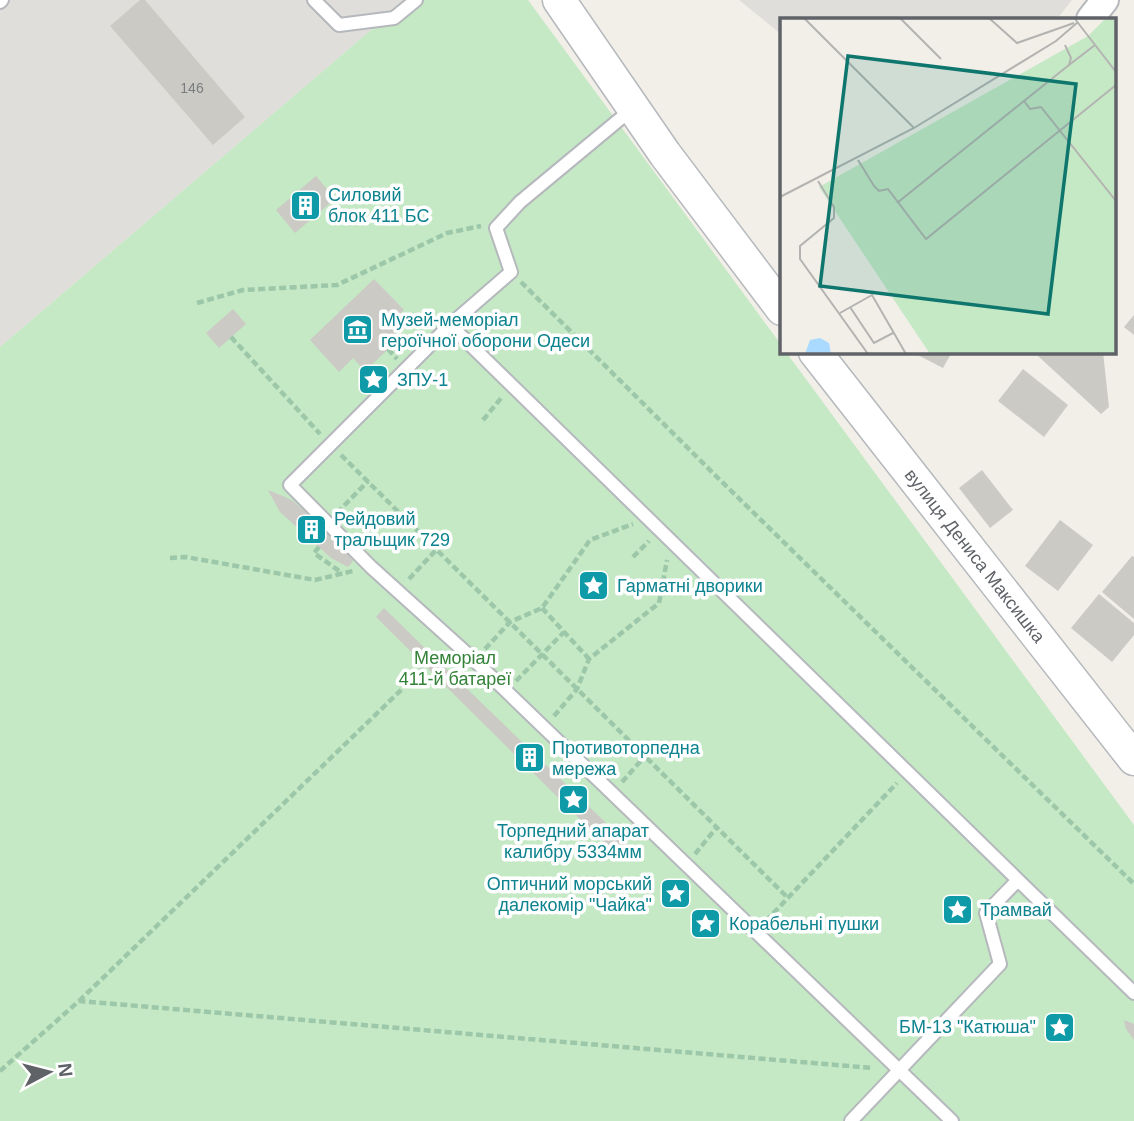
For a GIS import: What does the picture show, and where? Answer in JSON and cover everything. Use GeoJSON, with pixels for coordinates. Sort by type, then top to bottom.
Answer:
{"type":"FeatureCollection","features":[{"type":"Feature","properties":{"kind":"street"},"geometry":{"type":"LineString","coordinates":[[559,0],[664,154],[780,306]]}},
{"type":"Feature","properties":{"kind":"street"},"geometry":{"type":"LineString","coordinates":[[1091,18],[1105,0]]}},
{"type":"Feature","properties":{"kind":"street","name":"вулиця Дениса Максишка"},"geometry":{"type":"LineString","coordinates":[[822,355],[1134,759]]}},
{"type":"Feature","properties":{"kind":"lane"},"geometry":{"type":"LineString","coordinates":[[314,0],[339,24],[394,18],[416,0]]}},
{"type":"Feature","properties":{"kind":"lane"},"geometry":{"type":"LineString","coordinates":[[633,108],[520,202],[496,228],[511,272],[450,325],[290,485],[371,567],[507,691],[953,1121]]}},
{"type":"Feature","properties":{"kind":"lane"},"geometry":{"type":"LineString","coordinates":[[450,325],[1134,993]]}},
{"type":"Feature","properties":{"kind":"lane"},"geometry":{"type":"LineString","coordinates":[[850,1121],[1000,964],[986,913],[1018,880]]}},
{"type":"Feature","properties":{"kind":"path"},"geometry":{"type":"LineString","coordinates":[[197,303],[243,290],[337,285],[447,233],[480,226],[496,228]]}},
{"type":"Feature","properties":{"kind":"path"},"geometry":{"type":"LineString","coordinates":[[511,272],[1134,884]]}},
{"type":"Feature","properties":{"kind":"path"},"geometry":{"type":"LineString","coordinates":[[231,337],[330,445],[788,898]]}},
{"type":"Feature","properties":{"kind":"path"},"geometry":{"type":"LineString","coordinates":[[483,420],[512,386]]}},
{"type":"Feature","properties":{"kind":"path"},"geometry":{"type":"LineString","coordinates":[[327,522],[368,481]]}},
{"type":"Feature","properties":{"kind":"path"},"geometry":{"type":"LineString","coordinates":[[474,660],[510,622],[542,608],[590,540],[647,518]]}},
{"type":"Feature","properties":{"kind":"path"},"geometry":{"type":"LineString","coordinates":[[633,557],[659,530]]}},
{"type":"Feature","properties":{"kind":"path"},"geometry":{"type":"LineString","coordinates":[[545,728],[577,689],[589,659],[659,603],[670,541]]}},
{"type":"Feature","properties":{"kind":"path"},"geometry":{"type":"LineString","coordinates":[[319,547],[314,553],[342,574]]}},
{"type":"Feature","properties":{"kind":"path"},"geometry":{"type":"LineString","coordinates":[[398,591],[437,549]]}},
{"type":"Feature","properties":{"kind":"path"},"geometry":{"type":"LineString","coordinates":[[170,558],[186,557],[315,580],[371,567]]}},
{"type":"Feature","properties":{"kind":"path"},"geometry":{"type":"LineString","coordinates":[[542,608],[589,659]]}},
{"type":"Feature","properties":{"kind":"path"},"geometry":{"type":"LineString","coordinates":[[507,691],[564,632]]}},
{"type":"Feature","properties":{"kind":"path"},"geometry":{"type":"LineString","coordinates":[[0,1071],[79,1001],[426,666]]}},
{"type":"Feature","properties":{"kind":"path"},"geometry":{"type":"LineString","coordinates":[[612,793],[645,757]]}},
{"type":"Feature","properties":{"kind":"path"},"geometry":{"type":"LineString","coordinates":[[756,932],[908,772]]}},
{"type":"Feature","properties":{"kind":"path"},"geometry":{"type":"LineString","coordinates":[[686,864],[717,827]]}},
{"type":"Feature","properties":{"kind":"path"},"geometry":{"type":"LineString","coordinates":[[79,1001],[901,1070]]}},
{"type":"Feature","properties":{"kind":"shaded area"},"geometry":{"type":"Polygon","coordinates":[[[0,0],[406,0],[0,347],[0,0]]]}},
{"type":"Feature","properties":{"kind":"shaded area"},"geometry":{"type":"Polygon","coordinates":[[[739,0],[1072,0],[1058,18],[780,18],[780,33],[739,0]]]}},
{"type":"Feature","properties":{"kind":"green space","name":"Меморіал 411-й батареї"},"geometry":{"type":"Polygon","coordinates":[[[406,0],[528,0],[780,343],[780,354],[787,354],[1134,825],[1134,1121],[0,1121],[0,347],[406,0]]]}},
{"type":"Feature","properties":{"kind":"building"},"geometry":{"type":"Polygon","coordinates":[[[140,0],[145,0],[245,117],[213,145],[110,26],[140,0]]]}},
{"type":"Feature","properties":{"kind":"building","name":"Силовий блок 411 БС"},"geometry":{"type":"Polygon","coordinates":[[[316,176],[335,199],[295,233],[276,210],[316,176]]]}},
{"type":"Feature","properties":{"kind":"building","name":"Музей-меморіал героїчної оборони Одеси"},"geometry":{"type":"Polygon","coordinates":[[[374,279],[404,310],[390,324],[401,337],[365,371],[353,358],[339,372],[310,340],[374,279]]]}},
{"type":"Feature","properties":{"kind":"building"},"geometry":{"type":"Polygon","coordinates":[[[233,309],[246,324],[219,348],[206,333],[233,309]]]}},
{"type":"Feature","properties":{"kind":"building"},"geometry":{"type":"Polygon","coordinates":[[[1134,315],[1134,335],[1124,327],[1134,315]]]}},
{"type":"Feature","properties":{"kind":"building"},"geometry":{"type":"Polygon","coordinates":[[[916,354],[951,354],[943,368],[916,354]]]}},
{"type":"Feature","properties":{"kind":"building"},"geometry":{"type":"Polygon","coordinates":[[[1103,354],[1109,407],[1101,414],[1038,356],[1103,354]]]}},
{"type":"Feature","properties":{"kind":"building"},"geometry":{"type":"Polygon","coordinates":[[[1023,369],[1068,405],[1044,437],[998,401],[1023,369]]]}},
{"type":"Feature","properties":{"kind":"building"},"geometry":{"type":"Polygon","coordinates":[[[982,470],[1013,510],[990,528],[959,488],[982,470]]]}},
{"type":"Feature","properties":{"kind":"building","name":"Рейдовий тральщик 729"},"geometry":{"type":"Polygon","coordinates":[[[268,490],[292,500],[342,545],[353,561],[348,567],[331,558],[280,512],[268,490]]]}},
{"type":"Feature","properties":{"kind":"building"},"geometry":{"type":"Polygon","coordinates":[[[1060,520],[1093,545],[1058,591],[1025,566],[1060,520]]]}},
{"type":"Feature","properties":{"kind":"building"},"geometry":{"type":"Polygon","coordinates":[[[1132,556],[1134,557],[1134,619],[1102,592],[1132,556]]]}},
{"type":"Feature","properties":{"kind":"building"},"geometry":{"type":"Polygon","coordinates":[[[1099,594],[1134,623],[1134,635],[1112,662],[1071,628],[1099,594]]]}},
{"type":"Feature","properties":{"kind":"building","name":"Противоторпедна мережа"},"geometry":{"type":"Polygon","coordinates":[[[384,608],[634,850],[622,861],[376,617],[384,608]]]}},
{"type":"Feature","properties":{"kind":"building"},"geometry":{"type":"Polygon","coordinates":[[[1124,1020],[1134,1024],[1134,1040],[1126,1029],[1124,1020]]]}},
{"type":"Feature","properties":{"kind":"place","name":"Силовий блок 411 БС"},"geometry":{"type":"Point","coordinates":[305,205]}},
{"type":"Feature","properties":{"kind":"place","name":"Музей-меморіал героїчної оборони Одеси"},"geometry":{"type":"Point","coordinates":[358,330]}},
{"type":"Feature","properties":{"kind":"place","name":"ЗПУ-1"},"geometry":{"type":"Point","coordinates":[374,380]}},
{"type":"Feature","properties":{"kind":"place","name":"Рейдовий тральщик 729"},"geometry":{"type":"Point","coordinates":[311,529]}},
{"type":"Feature","properties":{"kind":"place","name":"Гарматні дворики"},"geometry":{"type":"Point","coordinates":[594,586]}},
{"type":"Feature","properties":{"kind":"place","name":"Противоторпедна мережа"},"geometry":{"type":"Point","coordinates":[529,758]}},
{"type":"Feature","properties":{"kind":"place","name":"Торпедний апарат калибру 5334мм"},"geometry":{"type":"Point","coordinates":[573,800]}},
{"type":"Feature","properties":{"kind":"place","name":"Оптичний морський далекомір \"Чайка\""},"geometry":{"type":"Point","coordinates":[675,894]}},
{"type":"Feature","properties":{"kind":"place","name":"Трамвай"},"geometry":{"type":"Point","coordinates":[957,910]}},
{"type":"Feature","properties":{"kind":"place","name":"Корабельні пушки"},"geometry":{"type":"Point","coordinates":[706,924]}},
{"type":"Feature","properties":{"kind":"place","name":"БМ-13 \"Катюша\""},"geometry":{"type":"Point","coordinates":[1059,1027]}}]}
